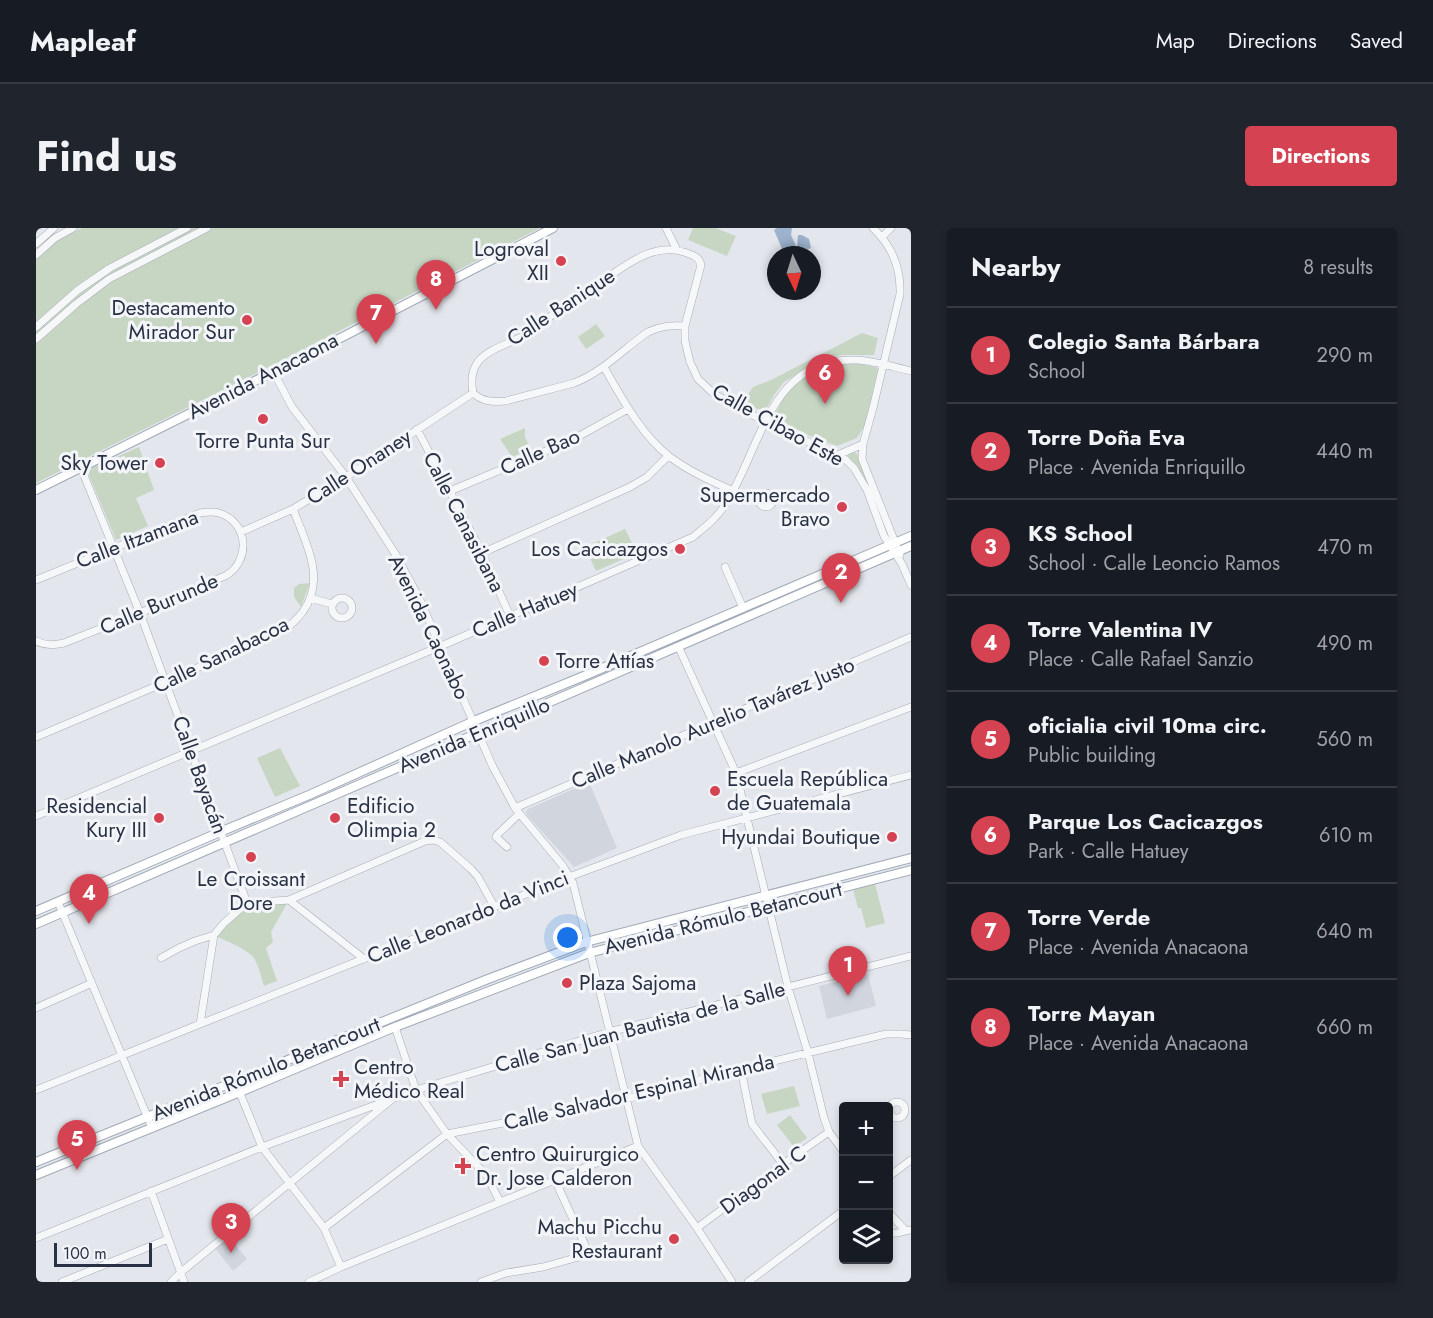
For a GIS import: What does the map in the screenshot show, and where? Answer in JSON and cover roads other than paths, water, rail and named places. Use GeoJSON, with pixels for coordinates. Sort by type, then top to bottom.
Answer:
{"type":"FeatureCollection","features":[{"type":"Feature","properties":{"kind":"main road","name":"Avenida Anacaona"},"geometry":{"type":"LineString","coordinates":[[36,490],[554,228]]}},
{"type":"Feature","properties":{"kind":"main road","name":"Avenida Enriquillo"},"geometry":{"type":"LineString","coordinates":[[36,924],[679,648],[895,548],[911,536]]}},
{"type":"Feature","properties":{"kind":"main road","name":"Avenida Enriquillo"},"geometry":{"type":"LineString","coordinates":[[36,911],[309,795],[474,721],[743,608],[895,548],[911,546]]}},
{"type":"Feature","properties":{"kind":"main road"},"geometry":{"type":"LineString","coordinates":[[584,676],[589,686]]}},
{"type":"Feature","properties":{"kind":"main road","name":"Avenida Rómulo Betancourt"},"geometry":{"type":"LineString","coordinates":[[36,1162],[478,982],[586,942],[911,858]]}},
{"type":"Feature","properties":{"kind":"main road","name":"Avenida Rómulo Betancourt"},"geometry":{"type":"LineString","coordinates":[[36,1175],[395,1027],[589,953],[911,870]]}},
{"type":"Feature","properties":{"kind":"street"},"geometry":{"type":"LineString","coordinates":[[36,244],[54,228]]}},
{"type":"Feature","properties":{"kind":"street"},"geometry":{"type":"LineString","coordinates":[[36,255],[55,238],[73,228]]}},
{"type":"Feature","properties":{"kind":"street"},"geometry":{"type":"LineString","coordinates":[[36,327],[78,290],[110,268],[187,228]]}},
{"type":"Feature","properties":{"kind":"street"},"geometry":{"type":"LineString","coordinates":[[36,339],[109,279],[207,228]]}},
{"type":"Feature","properties":{"kind":"street"},"geometry":{"type":"LineString","coordinates":[[666,228],[677,250]]}},
{"type":"Feature","properties":{"kind":"street"},"geometry":{"type":"LineString","coordinates":[[873,228],[882,237],[896,263],[900,294],[863,444],[862,459],[895,548]]}},
{"type":"Feature","properties":{"kind":"street"},"geometry":{"type":"LineString","coordinates":[[882,237],[891,228]]}},
{"type":"Feature","properties":{"kind":"street","name":"Calle Cibao Este"},"geometry":{"type":"LineString","coordinates":[[677,250],[696,256],[701,265],[685,326],[685,341],[690,362],[698,379],[713,393],[740,409],[846,460],[854,468],[867,490],[911,585]]}},
{"type":"Feature","properties":{"kind":"street","name":"Calle Banique"},"geometry":{"type":"LineString","coordinates":[[473,393],[471,380],[474,370],[478,361],[485,354],[526,334],[574,298],[640,257],[652,252],[677,250]]}},
{"type":"Feature","properties":{"kind":"street"},"geometry":{"type":"LineString","coordinates":[[473,393],[478,398],[496,402],[574,383],[604,367],[648,332],[667,325],[685,326]]}},
{"type":"Feature","properties":{"kind":"street","name":"Calle Hatuey"},"geometry":{"type":"LineString","coordinates":[[36,816],[441,646],[693,537],[716,517],[733,491],[765,421],[785,389],[797,378],[814,368],[845,360],[883,364],[911,371]]}},
{"type":"Feature","properties":{"kind":"street"},"geometry":{"type":"LineString","coordinates":[[604,367],[628,409],[668,456],[690,470],[760,504]]}},
{"type":"Feature","properties":{"kind":"street","name":"Avenida Caonabo"},"geometry":{"type":"LineString","coordinates":[[273,371],[292,407],[346,477],[396,555],[420,600],[492,765],[517,811],[563,866],[569,877],[576,895],[638,1146],[697,1228],[732,1282]]}},
{"type":"Feature","properties":{"kind":"street","name":"Calle Onaney"},"geometry":{"type":"LineString","coordinates":[[239,529],[293,509],[346,477],[473,393]]}},
{"type":"Feature","properties":{"kind":"street","name":"Calle Bao"},"geometry":{"type":"LineString","coordinates":[[450,491],[572,440],[628,409]]}},
{"type":"Feature","properties":{"kind":"street","name":"Calle Canasibana"},"geometry":{"type":"LineString","coordinates":[[417,429],[482,554],[510,615]]}},
{"type":"Feature","properties":{"kind":"street"},"geometry":{"type":"LineString","coordinates":[[838,455],[863,444]]}},
{"type":"Feature","properties":{"kind":"street"},"geometry":{"type":"LineString","coordinates":[[482,554],[630,488],[647,477],[668,456]]}},
{"type":"Feature","properties":{"kind":"street","name":"Calle Bayacán"},"geometry":{"type":"LineString","coordinates":[[81,468],[140,613],[247,903]]}},
{"type":"Feature","properties":{"kind":"street","name":"Calle Sanabacoa"},"geometry":{"type":"LineString","coordinates":[[36,737],[288,627],[302,613],[310,598],[314,579],[311,556],[293,509]]}},
{"type":"Feature","properties":{"kind":"street","name":"Calle Itzamana"},"geometry":{"type":"LineString","coordinates":[[36,580],[200,513],[220,513],[229,518],[239,529]]}},
{"type":"Feature","properties":{"kind":"street","name":"Calle Burunde"},"geometry":{"type":"LineString","coordinates":[[36,641],[53,645],[64,642],[140,613],[227,575],[240,562],[243,542],[239,529]]}},
{"type":"Feature","properties":{"kind":"street"},"geometry":{"type":"LineString","coordinates":[[725,567],[743,608]]}},
{"type":"Feature","properties":{"kind":"street"},"geometry":{"type":"LineString","coordinates":[[310,598],[332,604]]}},
{"type":"Feature","properties":{"kind":"street","name":"Calle Manolo Aurelio Tavárez Justo"},"geometry":{"type":"LineString","coordinates":[[517,811],[911,637]]}},
{"type":"Feature","properties":{"kind":"street"},"geometry":{"type":"LineString","coordinates":[[679,648],[736,773],[788,987],[829,1132],[839,1146]]}},
{"type":"Feature","properties":{"kind":"street"},"geometry":{"type":"LineString","coordinates":[[736,773],[911,707]]}},
{"type":"Feature","properties":{"kind":"street","name":"Calle Leonardo da Vinci"},"geometry":{"type":"LineString","coordinates":[[36,1090],[495,906],[681,835],[911,775]]}},
{"type":"Feature","properties":{"kind":"street"},"geometry":{"type":"LineString","coordinates":[[507,847],[496,837],[517,811]]}},
{"type":"Feature","properties":{"kind":"street"},"geometry":{"type":"LineString","coordinates":[[200,1023],[214,935],[247,903],[289,900],[425,841],[433,840],[440,842],[471,869],[495,906]]}},
{"type":"Feature","properties":{"kind":"street"},"geometry":{"type":"LineString","coordinates":[[289,900],[363,959]]}},
{"type":"Feature","properties":{"kind":"street"},"geometry":{"type":"LineString","coordinates":[[58,902],[152,1128]]}},
{"type":"Feature","properties":{"kind":"street"},"geometry":{"type":"LineString","coordinates":[[649,926],[652,937]]}},
{"type":"Feature","properties":{"kind":"street"},"geometry":{"type":"LineString","coordinates":[[161,958],[195,941],[214,935]]}},
{"type":"Feature","properties":{"kind":"street","name":"Calle San Juan Bautista de la Salle"},"geometry":{"type":"LineString","coordinates":[[36,1238],[395,1096],[609,1032],[911,956]]}},
{"type":"Feature","properties":{"kind":"street"},"geometry":{"type":"LineString","coordinates":[[478,982],[483,993]]}},
{"type":"Feature","properties":{"kind":"street"},"geometry":{"type":"LineString","coordinates":[[36,1008],[92,983]]}},
{"type":"Feature","properties":{"kind":"street"},"geometry":{"type":"LineString","coordinates":[[395,1027],[416,1090],[447,1134],[487,1176],[500,1202]]}},
{"type":"Feature","properties":{"kind":"street","name":"Calle Salvador Espinal Miranda"},"geometry":{"type":"LineString","coordinates":[[324,1228],[447,1134],[626,1099],[886,1034],[911,1035]]}},
{"type":"Feature","properties":{"kind":"street"},"geometry":{"type":"LineString","coordinates":[[741,1069],[753,1124],[783,1164]]}},
{"type":"Feature","properties":{"kind":"street"},"geometry":{"type":"LineString","coordinates":[[235,1081],[262,1147],[324,1228],[341,1267]]}},
{"type":"Feature","properties":{"kind":"street"},"geometry":{"type":"LineString","coordinates":[[171,1282],[395,1096]]}},
{"type":"Feature","properties":{"kind":"street"},"geometry":{"type":"LineString","coordinates":[[905,1112],[911,1119]]}},
{"type":"Feature","properties":{"kind":"street","name":"Diagonal C"},"geometry":{"type":"LineString","coordinates":[[697,1228],[829,1132]]}},
{"type":"Feature","properties":{"kind":"street"},"geometry":{"type":"LineString","coordinates":[[309,1282],[638,1146]]}},
{"type":"Feature","properties":{"kind":"street"},"geometry":{"type":"LineString","coordinates":[[893,1173],[911,1160]]}},
{"type":"Feature","properties":{"kind":"street"},"geometry":{"type":"LineString","coordinates":[[481,1282],[506,1273],[543,1268],[589,1254],[555,1180]]}},
{"type":"Feature","properties":{"kind":"street"},"geometry":{"type":"LineString","coordinates":[[151,1191],[184,1282]]}},
{"type":"Feature","properties":{"kind":"street"},"geometry":{"type":"LineString","coordinates":[[748,1282],[839,1213]]}},
{"type":"Feature","properties":{"kind":"street"},"geometry":{"type":"LineString","coordinates":[[893,1216],[908,1230],[893,1233]]}},
{"type":"Feature","properties":{"kind":"street"},"geometry":{"type":"LineString","coordinates":[[62,1282],[168,1239]]}},
{"type":"Feature","properties":{"kind":"water"},"geometry":{"type":"Polygon","coordinates":[[[792,228],[791,235],[796,246],[781,246],[774,230],[792,228]]]}},
{"type":"Feature","properties":{"kind":"water"},"geometry":{"type":"Polygon","coordinates":[[[798,235],[809,239],[811,246],[797,246],[798,235]]]}},
{"type":"Feature","properties":{"kind":"place","name":"Logroval XII"},"geometry":{"type":"Point","coordinates":[561,261]}},
{"type":"Feature","properties":{"kind":"place","name":"Torre Mayan"},"geometry":{"type":"Point","coordinates":[436,310]}},
{"type":"Feature","properties":{"kind":"place","name":"Destacamento Mirador Sur"},"geometry":{"type":"Point","coordinates":[247,320]}},
{"type":"Feature","properties":{"kind":"place","name":"Torre Verde"},"geometry":{"type":"Point","coordinates":[376,344]}},
{"type":"Feature","properties":{"kind":"place","name":"Parque Los Cacicazgos"},"geometry":{"type":"Point","coordinates":[825,404]}},
{"type":"Feature","properties":{"kind":"place","name":"Torre Punta Sur"},"geometry":{"type":"Point","coordinates":[263,419]}},
{"type":"Feature","properties":{"kind":"place","name":"Sky Tower"},"geometry":{"type":"Point","coordinates":[160,463]}},
{"type":"Feature","properties":{"kind":"place","name":"Supermercado Bravo"},"geometry":{"type":"Point","coordinates":[842,507]}},
{"type":"Feature","properties":{"kind":"place","name":"Los Cacicazgos"},"geometry":{"type":"Point","coordinates":[680,549]}},
{"type":"Feature","properties":{"kind":"place","name":"Torre Doña Eva"},"geometry":{"type":"Point","coordinates":[841,603]}},
{"type":"Feature","properties":{"kind":"place","name":"Torre Attías"},"geometry":{"type":"Point","coordinates":[544,661]}},
{"type":"Feature","properties":{"kind":"place","name":"Escuela República de Guatemala"},"geometry":{"type":"Point","coordinates":[715,791]}},
{"type":"Feature","properties":{"kind":"place","name":"Residencial Kury III"},"geometry":{"type":"Point","coordinates":[159,818]}},
{"type":"Feature","properties":{"kind":"place","name":"Edificio Olimpia 2"},"geometry":{"type":"Point","coordinates":[335,818]}},
{"type":"Feature","properties":{"kind":"place","name":"Hyundai Boutique"},"geometry":{"type":"Point","coordinates":[892,837]}},
{"type":"Feature","properties":{"kind":"place","name":"Le Croissant Dore"},"geometry":{"type":"Point","coordinates":[251,857]}},
{"type":"Feature","properties":{"kind":"place","name":"Torre Valentina IV"},"geometry":{"type":"Point","coordinates":[89,924]}},
{"type":"Feature","properties":{"kind":"place","name":"Plaza Sajoma"},"geometry":{"type":"Point","coordinates":[567,983]}},
{"type":"Feature","properties":{"kind":"place","name":"Colegio Santa Bárbara"},"geometry":{"type":"Point","coordinates":[848,996]}},
{"type":"Feature","properties":{"kind":"place","name":"Centro Médico Real"},"geometry":{"type":"Point","coordinates":[341,1079]}},
{"type":"Feature","properties":{"kind":"place","name":"Centro Quirurgico Dr. Jose Calderon"},"geometry":{"type":"Point","coordinates":[463,1166]}},
{"type":"Feature","properties":{"kind":"place","name":"oficialia civil 10ma circ."},"geometry":{"type":"Point","coordinates":[77,1170]}},
{"type":"Feature","properties":{"kind":"place","name":"Machu Picchu Restaurant"},"geometry":{"type":"Point","coordinates":[674,1239]}},
{"type":"Feature","properties":{"kind":"place","name":"KS School"},"geometry":{"type":"Point","coordinates":[231,1253]}}]}
